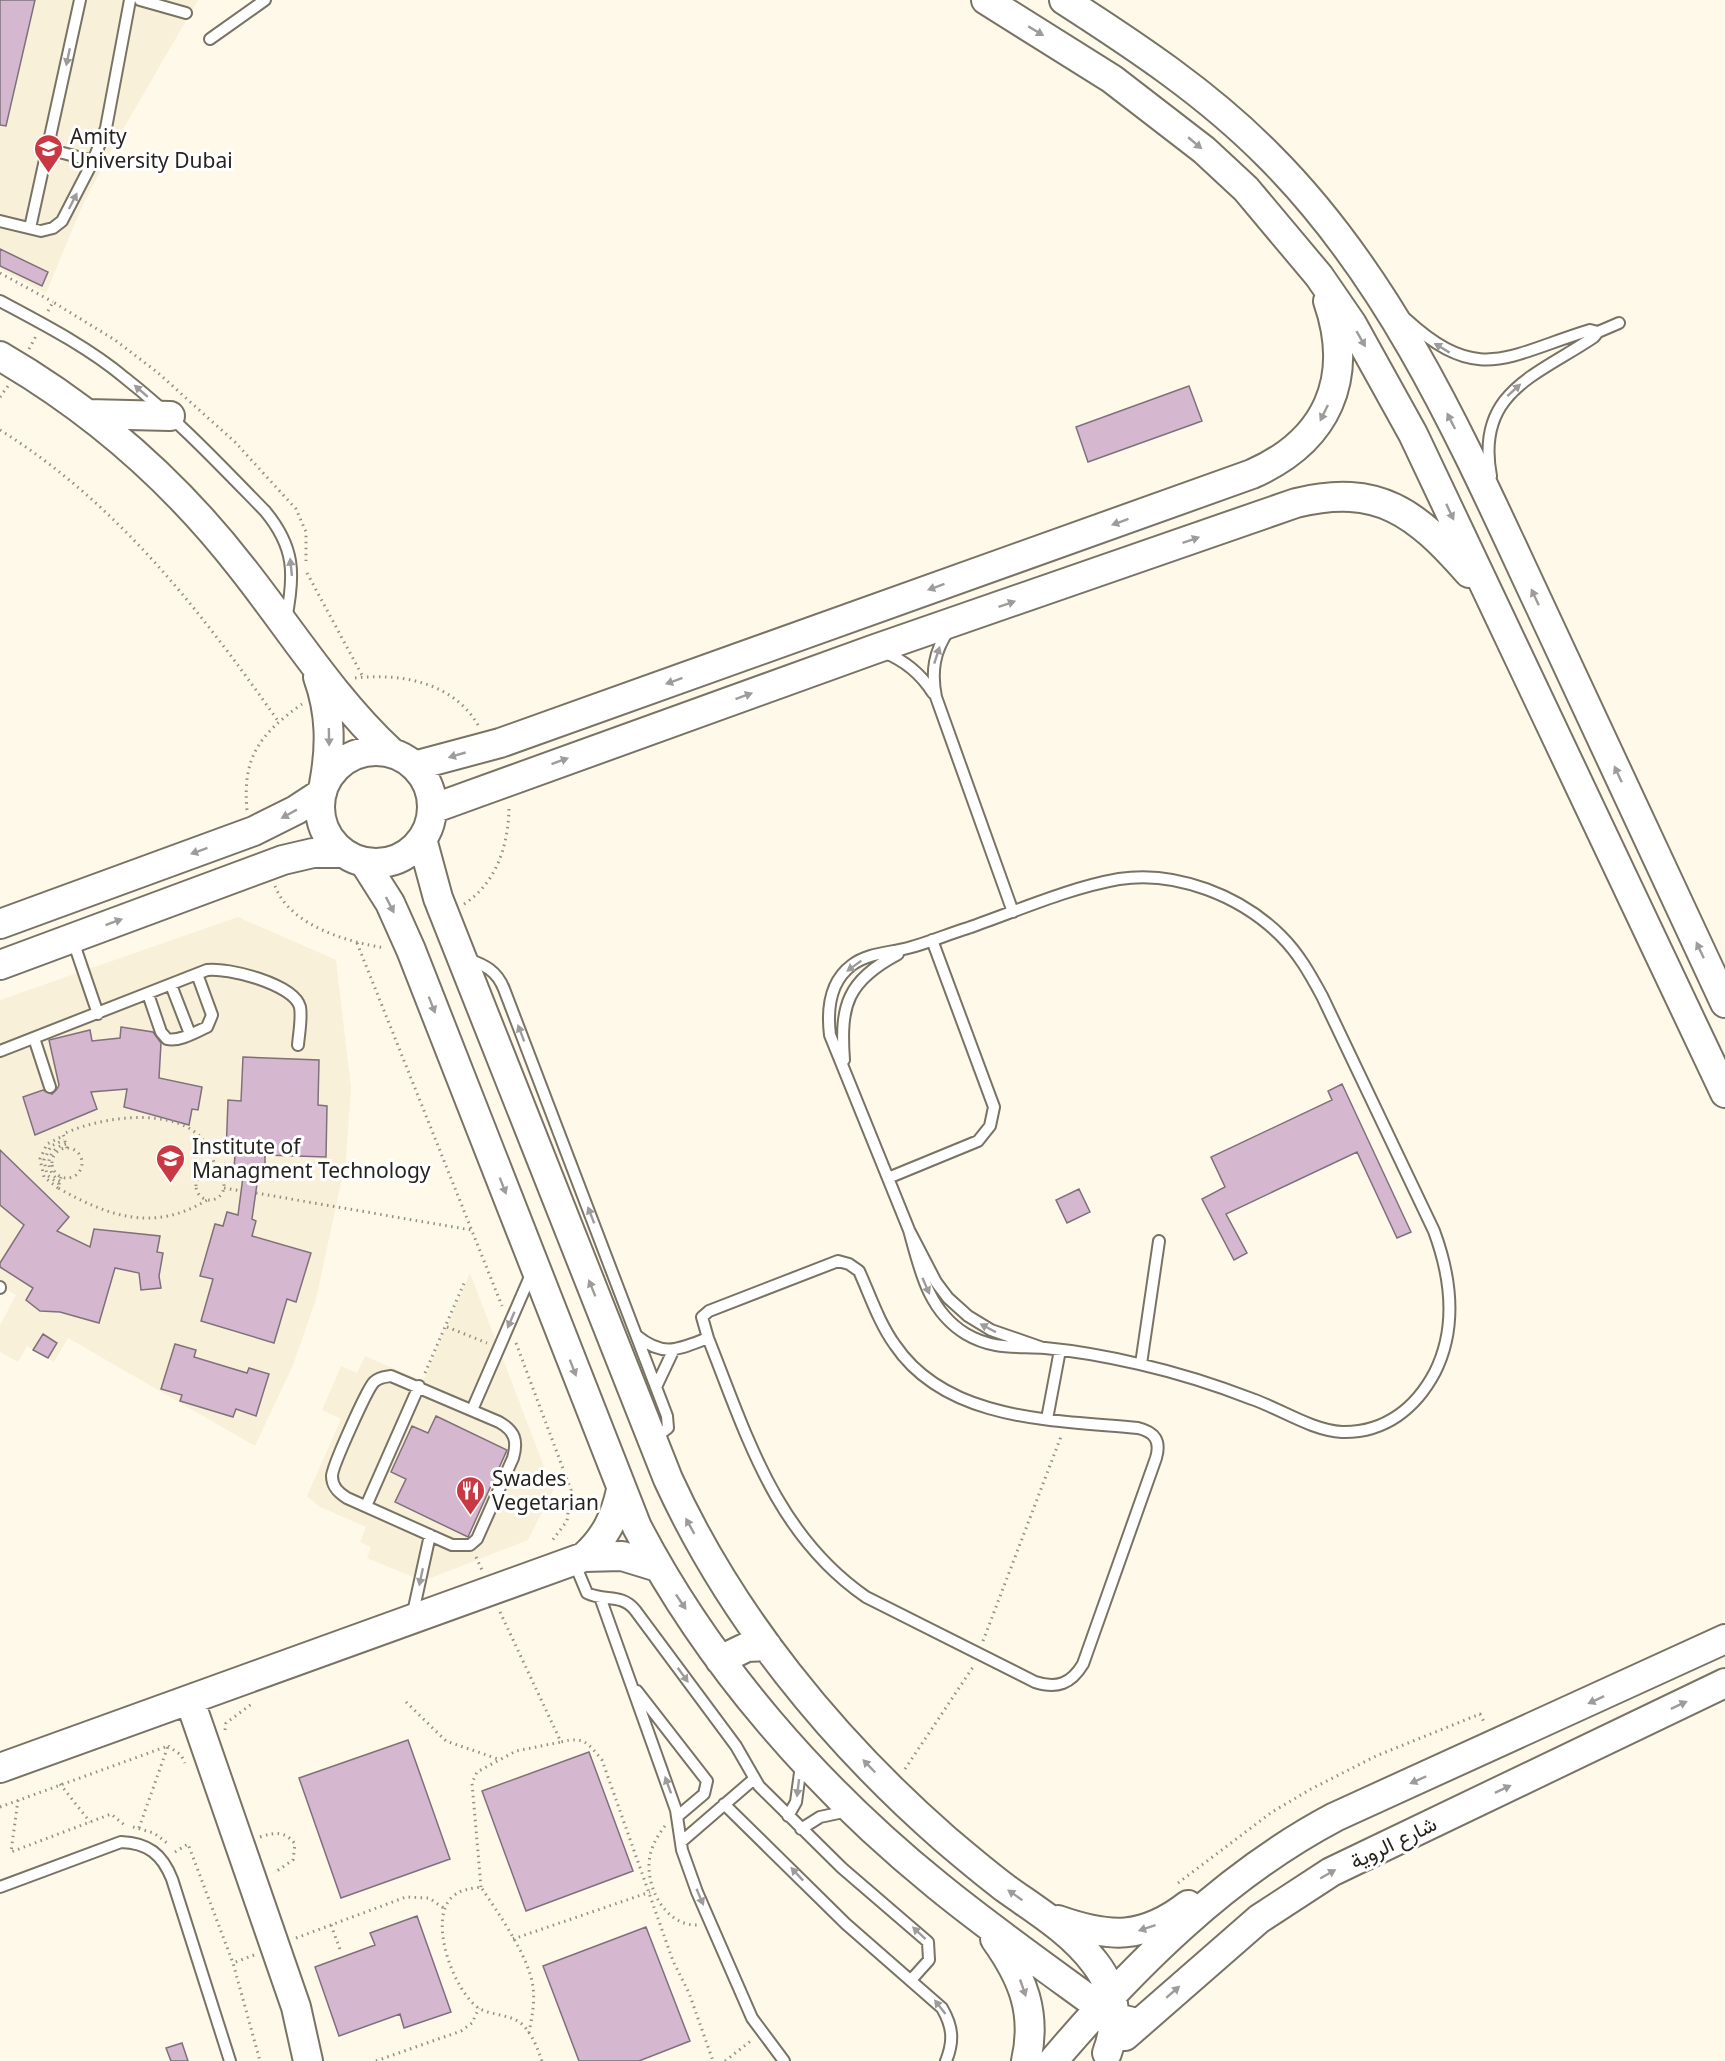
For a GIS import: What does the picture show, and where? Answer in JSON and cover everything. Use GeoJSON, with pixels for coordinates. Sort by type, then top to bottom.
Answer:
{"type":"FeatureCollection","features":[{"type":"Feature","properties":{"kind":"street"},"geometry":{"type":"LineString","coordinates":[[986,0],[1112,78],[1204,150],[1246,189],[1319,276],[1352,324],[1384,377],[1492,599],[1725,1094]]}},
{"type":"Feature","properties":{"kind":"street"},"geometry":{"type":"LineString","coordinates":[[1064,0],[1177,75],[1225,114],[1270,157],[1312,203],[1385,300],[1426,372],[1501,523],[1725,1003]]}},
{"type":"Feature","properties":{"kind":"street"},"geometry":{"type":"LineString","coordinates":[[0,924],[254,831],[296,810],[323,788],[336,768],[352,757],[371,752],[403,759],[500,743],[1241,478],[1279,462],[1301,445],[1319,423],[1332,397],[1338,369],[1338,340],[1319,276]]}},
{"type":"Feature","properties":{"kind":"street"},"geometry":{"type":"LineString","coordinates":[[0,356],[88,414],[142,460],[194,512],[241,567],[285,625],[322,680],[359,721],[403,759],[428,786],[432,809],[430,825],[422,839],[411,852],[397,860],[380,863],[354,857],[313,853],[268,865],[0,965]]}},
{"type":"Feature","properties":{"kind":"street"},"geometry":{"type":"LineString","coordinates":[[88,414],[170,416]]}},
{"type":"Feature","properties":{"kind":"street"},"geometry":{"type":"LineString","coordinates":[[432,809],[874,649],[1296,503],[1343,496],[1376,501],[1415,519],[1436,535],[1492,599]]}},
{"type":"Feature","properties":{"kind":"street"},"geometry":{"type":"LineString","coordinates":[[322,680],[330,736],[320,810],[324,826],[331,841],[354,857],[390,903],[411,950],[621,1490],[658,1567],[720,1660],[802,1758],[853,1810],[894,1849],[981,1921],[1116,2011]]}},
{"type":"Feature","properties":{"kind":"street"},"geometry":{"type":"LineString","coordinates":[[422,839],[433,883],[448,923],[652,1440],[676,1499],[706,1555],[767,1646],[848,1743],[906,1803],[965,1857],[1046,1917],[1091,1958],[1116,2011]]}},
{"type":"Feature","properties":{"kind":"street"},"geometry":{"type":"LineString","coordinates":[[579,1559],[599,1544],[610,1527],[621,1490]]}},
{"type":"Feature","properties":{"kind":"street"},"geometry":{"type":"LineString","coordinates":[[0,1768],[579,1559],[622,1556],[658,1567]]}},
{"type":"Feature","properties":{"kind":"street","name":"شارع الروية"},"geometry":{"type":"LineString","coordinates":[[1104,2057],[1116,2011],[1146,1961],[1234,1882],[1283,1846],[1335,1817],[1725,1639]]}},
{"type":"Feature","properties":{"kind":"street"},"geometry":{"type":"LineString","coordinates":[[720,1660],[747,1647],[767,1646]]}},
{"type":"Feature","properties":{"kind":"street","name":"شارع الروية"},"geometry":{"type":"LineString","coordinates":[[1116,2011],[1331,1872],[1725,1683]]}},
{"type":"Feature","properties":{"kind":"street"},"geometry":{"type":"LineString","coordinates":[[190,1701],[296,2007],[308,2061]]}},
{"type":"Feature","properties":{"kind":"street"},"geometry":{"type":"LineString","coordinates":[[1046,1917],[1093,1932],[1133,1932],[1168,1920],[1212,1887],[1234,1882]]}},
{"type":"Feature","properties":{"kind":"street"},"geometry":{"type":"LineString","coordinates":[[981,1921],[1015,1968],[1024,1987],[1031,2028],[1026,2061]]}},
{"type":"Feature","properties":{"kind":"street"},"geometry":{"type":"LineString","coordinates":[[1053,2061],[1116,2011]]}},
{"type":"Feature","properties":{"kind":"lane"},"geometry":{"type":"LineString","coordinates":[[30,228],[80,0]]}},
{"type":"Feature","properties":{"kind":"lane"},"geometry":{"type":"LineString","coordinates":[[0,221],[41,231],[53,228],[62,221],[93,161],[110,111],[130,0]]}},
{"type":"Feature","properties":{"kind":"lane"},"geometry":{"type":"LineString","coordinates":[[140,0],[186,13]]}},
{"type":"Feature","properties":{"kind":"lane"},"geometry":{"type":"LineString","coordinates":[[210,39],[265,0]]}},
{"type":"Feature","properties":{"kind":"lane"},"geometry":{"type":"LineString","coordinates":[[48,149],[93,161]]}},
{"type":"Feature","properties":{"kind":"lane"},"geometry":{"type":"LineString","coordinates":[[1385,300],[1435,344],[1454,355],[1475,360],[1497,360],[1590,330],[1598,332]]}},
{"type":"Feature","properties":{"kind":"lane"},"geometry":{"type":"LineString","coordinates":[[0,302],[82,348],[124,376],[170,416],[278,526],[292,562],[293,582],[285,625]]}},
{"type":"Feature","properties":{"kind":"lane"},"geometry":{"type":"LineString","coordinates":[[1501,523],[1487,457],[1488,433],[1496,411],[1509,392],[1518,385],[1594,338],[1598,332],[1619,323]]}},
{"type":"Feature","properties":{"kind":"lane"},"geometry":{"type":"LineString","coordinates":[[960,620],[939,646],[934,663],[933,680],[936,698],[1013,912]]}},
{"type":"Feature","properties":{"kind":"lane"},"geometry":{"type":"LineString","coordinates":[[874,649],[904,662],[922,678],[936,698]]}},
{"type":"Feature","properties":{"kind":"lane"},"geometry":{"type":"LineString","coordinates":[[1155,878],[1188,884],[1220,896],[1252,913],[1281,936],[1304,964],[1322,996],[1434,1231],[1446,1262],[1451,1296],[1440,1362],[1424,1391],[1402,1415],[1373,1429],[1341,1432],[1198,1380],[1141,1365],[1060,1350],[1003,1348],[984,1343],[950,1322],[927,1289],[909,1230],[845,1067],[830,1035],[828,1016],[831,997],[838,980],[851,966],[867,957],[909,948],[1013,912],[1109,882],[1155,878]]}},
{"type":"Feature","properties":{"kind":"lane"},"geometry":{"type":"LineString","coordinates":[[71,938],[98,1014]]}},
{"type":"Feature","properties":{"kind":"lane"},"geometry":{"type":"LineString","coordinates":[[888,1178],[978,1141],[990,1126],[994,1107],[932,940]]}},
{"type":"Feature","properties":{"kind":"lane"},"geometry":{"type":"LineString","coordinates":[[845,1067],[842,1031],[849,997],[858,982],[871,969],[909,948]]}},
{"type":"Feature","properties":{"kind":"lane"},"geometry":{"type":"LineString","coordinates":[[461,956],[488,967],[501,980],[669,1422],[664,1433],[652,1440]]}},
{"type":"Feature","properties":{"kind":"lane"},"geometry":{"type":"LineString","coordinates":[[0,1051],[197,974],[219,968],[290,993],[300,1007],[298,1045]]}},
{"type":"Feature","properties":{"kind":"lane"},"geometry":{"type":"LineString","coordinates":[[148,994],[163,1036],[172,1040],[190,1034],[207,1027],[212,1015],[197,974]]}},
{"type":"Feature","properties":{"kind":"lane"},"geometry":{"type":"LineString","coordinates":[[171,985],[190,1034]]}},
{"type":"Feature","properties":{"kind":"lane"},"geometry":{"type":"LineString","coordinates":[[34,1038],[50,1087]]}},
{"type":"Feature","properties":{"kind":"lane"},"geometry":{"type":"LineString","coordinates":[[909,1230],[936,1282],[948,1298],[968,1316],[991,1330],[1043,1348]]}},
{"type":"Feature","properties":{"kind":"lane"},"geometry":{"type":"LineString","coordinates":[[1141,1365],[1159,1241]]}},
{"type":"Feature","properties":{"kind":"lane"},"geometry":{"type":"LineString","coordinates":[[838,1261],[849,1264],[858,1271],[894,1345],[910,1364],[929,1379],[970,1402],[991,1409],[1047,1419],[1149,1430],[1156,1437],[1159,1448],[1083,1664],[1076,1677],[1064,1685],[1049,1687],[1027,1678],[866,1597],[840,1579],[819,1559],[783,1512],[708,1338],[702,1321],[705,1313],[838,1261]]}},
{"type":"Feature","properties":{"kind":"lane"},"geometry":{"type":"LineString","coordinates":[[472,1410],[534,1266]]}},
{"type":"Feature","properties":{"kind":"lane"},"geometry":{"type":"LineString","coordinates":[[636,1335],[653,1346],[673,1351],[708,1338]]}},
{"type":"Feature","properties":{"kind":"lane"},"geometry":{"type":"LineString","coordinates":[[1047,1419],[1060,1350]]}},
{"type":"Feature","properties":{"kind":"lane"},"geometry":{"type":"LineString","coordinates":[[656,1386],[673,1351]]}},
{"type":"Feature","properties":{"kind":"lane"},"geometry":{"type":"LineString","coordinates":[[391,1376],[419,1386],[472,1410],[509,1428],[515,1437],[516,1448],[477,1539],[470,1545],[452,1545],[339,1493],[332,1476],[334,1467],[374,1383],[381,1377],[391,1376]]}},
{"type":"Feature","properties":{"kind":"lane"},"geometry":{"type":"LineString","coordinates":[[366,1506],[419,1386]]}},
{"type":"Feature","properties":{"kind":"lane"},"geometry":{"type":"LineString","coordinates":[[412,1619],[430,1535]]}},
{"type":"Feature","properties":{"kind":"lane"},"geometry":{"type":"LineString","coordinates":[[579,1559],[583,1588],[588,1593],[600,1597],[622,1598],[635,1610],[736,1746],[754,1779],[788,1816],[842,1868],[928,1942],[929,1960],[911,1980]]}},
{"type":"Feature","properties":{"kind":"lane"},"geometry":{"type":"LineString","coordinates":[[600,1597],[677,1813],[684,1858],[752,2018],[784,2061]]}},
{"type":"Feature","properties":{"kind":"lane"},"geometry":{"type":"LineString","coordinates":[[630,1682],[707,1781],[704,1794],[677,1813]]}},
{"type":"Feature","properties":{"kind":"lane"},"geometry":{"type":"LineString","coordinates":[[788,1816],[796,1802],[802,1758]]}},
{"type":"Feature","properties":{"kind":"lane"},"geometry":{"type":"LineString","coordinates":[[681,1842],[754,1779]]}},
{"type":"Feature","properties":{"kind":"lane"},"geometry":{"type":"LineString","coordinates":[[724,1804],[846,1924],[931,1996],[949,2021],[952,2035],[946,2061]]}},
{"type":"Feature","properties":{"kind":"lane"},"geometry":{"type":"LineString","coordinates":[[801,1829],[820,1817],[853,1810]]}},
{"type":"Feature","properties":{"kind":"lane"},"geometry":{"type":"LineString","coordinates":[[0,1887],[121,1842],[138,1843],[154,1850],[166,1863],[172,1879],[230,2061]]}},
{"type":"Feature","properties":{"kind":"path"},"geometry":{"type":"LineString","coordinates":[[0,273],[52,302]]}},
{"type":"Feature","properties":{"kind":"path"},"geometry":{"type":"LineString","coordinates":[[0,430],[65,476],[135,541],[203,617],[278,721]]}},
{"type":"Feature","properties":{"kind":"path"},"geometry":{"type":"LineString","coordinates":[[254,831],[246,809],[245,782],[255,747],[278,721],[322,680],[397,676],[422,682],[461,703],[484,735],[495,731],[500,743]]}},
{"type":"Feature","properties":{"kind":"path"},"geometry":{"type":"LineString","coordinates":[[448,923],[463,918],[460,907],[472,899],[492,877],[501,857],[509,833],[510,800],[505,781]]}},
{"type":"Feature","properties":{"kind":"path"},"geometry":{"type":"LineString","coordinates":[[268,865],[279,897],[299,917],[357,943],[411,950]]}},
{"type":"Feature","properties":{"kind":"path"},"geometry":{"type":"LineString","coordinates":[[357,943],[509,1324],[571,1491],[572,1501],[563,1529],[544,1547]]}},
{"type":"Feature","properties":{"kind":"path"},"geometry":{"type":"LineString","coordinates":[[59,1183],[76,1176],[82,1167],[80,1155],[65,1142],[63,1134],[78,1127],[114,1118],[142,1118],[170,1122],[188,1128],[202,1138],[212,1154],[215,1173]]}},
{"type":"Feature","properties":{"kind":"path"},"geometry":{"type":"LineString","coordinates":[[65,1142],[47,1144],[40,1160],[44,1177],[59,1183],[93,1207],[142,1218],[173,1216],[207,1200],[218,1198],[224,1188]]}},
{"type":"Feature","properties":{"kind":"path"},"geometry":{"type":"LineString","coordinates":[[59,1183],[51,1173],[48,1160],[54,1149],[65,1142]]}},
{"type":"Feature","properties":{"kind":"path"},"geometry":{"type":"LineString","coordinates":[[207,1200],[197,1194],[196,1182],[204,1173],[215,1173],[220,1177],[224,1188]]}},
{"type":"Feature","properties":{"kind":"path"},"geometry":{"type":"LineString","coordinates":[[224,1188],[241,1191]]}},
{"type":"Feature","properties":{"kind":"path"},"geometry":{"type":"LineString","coordinates":[[256,1193],[471,1230]]}},
{"type":"Feature","properties":{"kind":"path"},"geometry":{"type":"LineString","coordinates":[[419,1386],[447,1327],[465,1281]]}},
{"type":"Feature","properties":{"kind":"path"},"geometry":{"type":"LineString","coordinates":[[447,1327],[499,1348]]}},
{"type":"Feature","properties":{"kind":"path"},"geometry":{"type":"LineString","coordinates":[[470,1545],[495,1590],[561,1742]]}},
{"type":"Feature","properties":{"kind":"path"},"geometry":{"type":"LineString","coordinates":[[225,1733],[226,1724],[258,1701]]}},
{"type":"Feature","properties":{"kind":"path"},"geometry":{"type":"LineString","coordinates":[[406,1702],[446,1741],[498,1759]]}},
{"type":"Feature","properties":{"kind":"path"},"geometry":{"type":"LineString","coordinates":[[1174,1887],[1272,1812],[1327,1780],[1376,1756],[1480,1714],[1495,1745]]}},
{"type":"Feature","properties":{"kind":"path"},"geometry":{"type":"LineString","coordinates":[[529,2033],[534,2003],[532,1984],[526,1965],[481,1887],[472,1783],[477,1772],[516,1751],[576,1738],[590,1745],[602,1760],[651,1891],[673,1961],[689,1994],[713,2061]]}},
{"type":"Feature","properties":{"kind":"path"},"geometry":{"type":"LineString","coordinates":[[0,1807],[168,1746],[139,1828]]}},
{"type":"Feature","properties":{"kind":"path"},"geometry":{"type":"LineString","coordinates":[[897,1760],[912,1776]]}},
{"type":"Feature","properties":{"kind":"path"},"geometry":{"type":"LineString","coordinates":[[60,1784],[90,1822]]}},
{"type":"Feature","properties":{"kind":"path"},"geometry":{"type":"LineString","coordinates":[[677,1813],[656,1839],[650,1856],[651,1891],[674,1917],[689,1925],[711,1925]]}},
{"type":"Feature","properties":{"kind":"path"},"geometry":{"type":"LineString","coordinates":[[260,1847],[256,1838],[278,1833],[289,1836],[295,1844],[293,1860],[270,1875]]}},
{"type":"Feature","properties":{"kind":"path"},"geometry":{"type":"LineString","coordinates":[[481,1887],[463,1890],[450,1899],[445,1909],[441,1930],[445,1953],[462,1988],[479,2008],[512,2018],[535,2040],[542,2061]]}},
{"type":"Feature","properties":{"kind":"path"},"geometry":{"type":"LineString","coordinates":[[513,1940],[651,1891]]}},
{"type":"Feature","properties":{"kind":"path"},"geometry":{"type":"LineString","coordinates":[[260,2061],[233,1963],[406,1897],[429,1898],[445,1909]]}},
{"type":"Feature","properties":{"kind":"path"},"geometry":{"type":"LineString","coordinates":[[331,1925],[341,1952]]}},
{"type":"Feature","properties":{"kind":"path"},"geometry":{"type":"LineString","coordinates":[[376,2061],[390,2059],[461,2031],[472,2023],[479,2008]]}},
{"type":"Feature","properties":{"kind":"path"},"geometry":{"type":"LineString","coordinates":[[725,2061],[761,2033]]}},
{"type":"Feature","properties":{"kind":"shaded area","name":"Amity University Dubai"},"geometry":{"type":"Polygon","coordinates":[[[0,0],[198,0],[114,145],[83,204],[46,293],[0,269],[0,0]]]}},
{"type":"Feature","properties":{"kind":"shaded area","name":"Institute of Managment Technology"},"geometry":{"type":"Polygon","coordinates":[[[238,917],[336,960],[351,1088],[346,1160],[316,1299],[293,1365],[255,1446],[68,1338],[54,1362],[27,1346],[18,1362],[0,1352],[0,1325],[16,1295],[0,1285],[0,1000],[238,917]]]}},
{"type":"Feature","properties":{"kind":"shaded area"},"geometry":{"type":"Polygon","coordinates":[[[470,1273],[553,1490],[528,1540],[423,1581],[367,1558],[371,1547],[360,1542],[366,1527],[320,1507],[307,1496],[341,1419],[322,1410],[341,1366],[357,1373],[365,1356],[423,1381],[470,1273]]]}},
{"type":"Feature","properties":{"kind":"building","name":"Amity University Dubai"},"geometry":{"type":"Polygon","coordinates":[[[0,0],[35,0],[6,126],[0,125],[0,0]]]}},
{"type":"Feature","properties":{"kind":"building"},"geometry":{"type":"Polygon","coordinates":[[[0,249],[48,272],[42,286],[0,266],[0,249]]]}},
{"type":"Feature","properties":{"kind":"building"},"geometry":{"type":"Polygon","coordinates":[[[1189,386],[1202,421],[1088,462],[1076,427],[1189,386]]]}},
{"type":"Feature","properties":{"kind":"building"},"geometry":{"type":"Polygon","coordinates":[[[121,1027],[153,1032],[161,1043],[159,1078],[202,1087],[198,1110],[192,1109],[189,1125],[124,1107],[127,1089],[91,1092],[97,1109],[35,1135],[23,1097],[43,1090],[52,1094],[59,1085],[49,1040],[90,1030],[92,1041],[120,1038],[121,1027]]]}},
{"type":"Feature","properties":{"kind":"building"},"geometry":{"type":"Polygon","coordinates":[[[243,1057],[319,1060],[318,1105],[327,1106],[326,1157],[265,1155],[265,1170],[259,1170],[252,1219],[256,1221],[252,1236],[311,1253],[296,1302],[287,1299],[274,1343],[201,1321],[213,1279],[200,1276],[215,1224],[223,1226],[227,1212],[238,1215],[244,1169],[234,1169],[235,1154],[226,1154],[228,1100],[241,1101],[243,1057]]]}},
{"type":"Feature","properties":{"kind":"building"},"geometry":{"type":"Polygon","coordinates":[[[1342,1084],[1411,1232],[1397,1238],[1357,1152],[1226,1214],[1247,1253],[1234,1260],[1202,1199],[1225,1187],[1211,1157],[1332,1100],[1328,1091],[1342,1084]]]}},
{"type":"Feature","properties":{"kind":"building"},"geometry":{"type":"Polygon","coordinates":[[[0,1150],[69,1217],[57,1231],[90,1247],[94,1229],[160,1236],[157,1252],[163,1253],[159,1276],[161,1288],[141,1290],[139,1273],[115,1268],[99,1323],[60,1312],[40,1311],[26,1300],[33,1288],[0,1267],[0,1263],[24,1225],[0,1205],[0,1150]]]}},
{"type":"Feature","properties":{"kind":"building"},"geometry":{"type":"Polygon","coordinates":[[[1079,1189],[1090,1212],[1067,1223],[1056,1200],[1079,1189]]]}},
{"type":"Feature","properties":{"kind":"building"},"geometry":{"type":"Polygon","coordinates":[[[43,1334],[57,1343],[48,1358],[33,1350],[43,1334]]]}},
{"type":"Feature","properties":{"kind":"building"},"geometry":{"type":"Polygon","coordinates":[[[175,1344],[196,1350],[194,1357],[247,1373],[249,1368],[269,1374],[256,1416],[236,1409],[233,1417],[180,1401],[182,1395],[161,1389],[175,1344]]]}},
{"type":"Feature","properties":{"kind":"building"},"geometry":{"type":"Polygon","coordinates":[[[436,1416],[507,1450],[468,1537],[395,1502],[406,1479],[391,1472],[412,1426],[428,1433],[436,1416]]]}},
{"type":"Feature","properties":{"kind":"building"},"geometry":{"type":"Polygon","coordinates":[[[408,1740],[450,1859],[341,1898],[299,1778],[408,1740]]]}},
{"type":"Feature","properties":{"kind":"building"},"geometry":{"type":"Polygon","coordinates":[[[589,1752],[633,1871],[526,1911],[482,1791],[589,1752]]]}},
{"type":"Feature","properties":{"kind":"building"},"geometry":{"type":"Polygon","coordinates":[[[417,1916],[451,2012],[404,2028],[400,2014],[339,2036],[315,1967],[375,1945],[370,1933],[417,1916]]]}},
{"type":"Feature","properties":{"kind":"building"},"geometry":{"type":"Polygon","coordinates":[[[646,1927],[690,2041],[639,2061],[579,2061],[543,1966],[646,1927]]]}},
{"type":"Feature","properties":{"kind":"building"},"geometry":{"type":"Polygon","coordinates":[[[182,2043],[188,2061],[171,2061],[166,2048],[182,2043]]]}},
{"type":"Feature","properties":{"kind":"place","name":"Amity University Dubai"},"geometry":{"type":"Point","coordinates":[49,174]}},
{"type":"Feature","properties":{"kind":"place","name":"Institute of Managment Technology"},"geometry":{"type":"Point","coordinates":[171,1184]}},
{"type":"Feature","properties":{"kind":"place","name":"Swades Vegetarian"},"geometry":{"type":"Point","coordinates":[471,1516]}}]}
